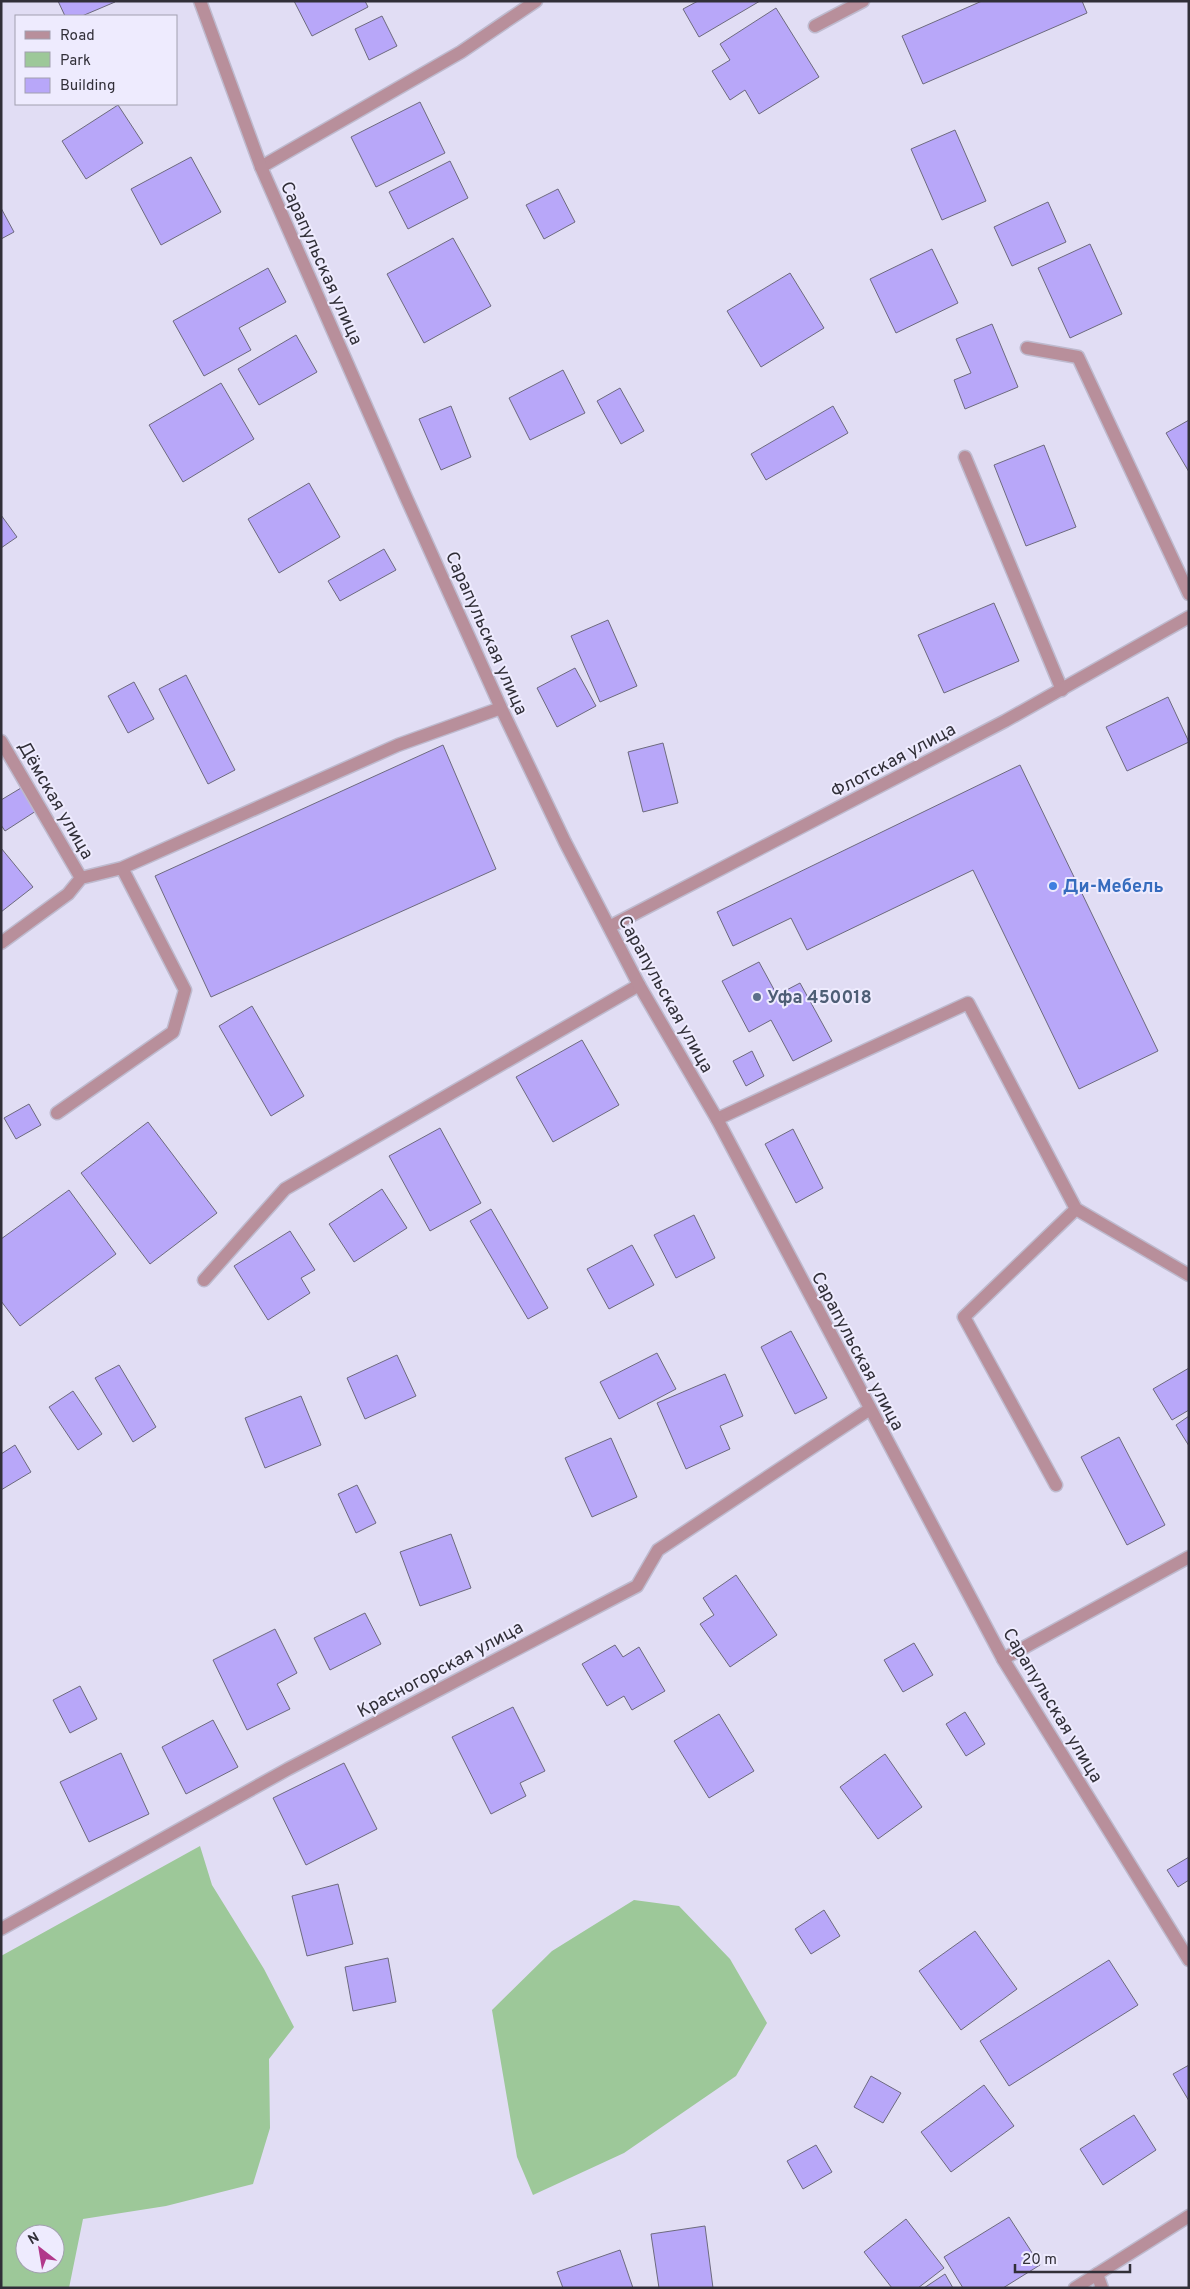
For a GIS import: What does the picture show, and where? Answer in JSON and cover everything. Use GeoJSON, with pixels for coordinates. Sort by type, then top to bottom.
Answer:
{"type":"FeatureCollection","features":[{"type":"Feature","properties":{"kind":"street","name":"Сарапульская улица"},"geometry":{"type":"LineString","coordinates":[[200,1],[261,167],[502,708],[565,842],[638,985],[717,1119],[1003,1659],[1189,1960]]}},
{"type":"Feature","properties":{"kind":"street"},"geometry":{"type":"LineString","coordinates":[[261,167],[461,52],[536,1]]}},
{"type":"Feature","properties":{"kind":"street"},"geometry":{"type":"LineString","coordinates":[[815,26],[863,1]]}},
{"type":"Feature","properties":{"kind":"street"},"geometry":{"type":"LineString","coordinates":[[1027,348],[1078,357],[1189,594]]}},
{"type":"Feature","properties":{"kind":"street"},"geometry":{"type":"LineString","coordinates":[[965,457],[1062,690]]}},
{"type":"Feature","properties":{"kind":"street","name":"Флотская улица"},"geometry":{"type":"LineString","coordinates":[[609,927],[1062,690],[1189,617]]}},
{"type":"Feature","properties":{"kind":"street"},"geometry":{"type":"LineString","coordinates":[[1,943],[68,894],[81,878],[122,868],[398,745],[502,708]]}},
{"type":"Feature","properties":{"kind":"street","name":"Дёмская улица"},"geometry":{"type":"LineString","coordinates":[[1,741],[81,878]]}},
{"type":"Feature","properties":{"kind":"street"},"geometry":{"type":"LineString","coordinates":[[57,1113],[173,1032],[185,990],[122,868]]}},
{"type":"Feature","properties":{"kind":"street"},"geometry":{"type":"LineString","coordinates":[[204,1280],[284,1189],[638,985]]}},
{"type":"Feature","properties":{"kind":"street"},"geometry":{"type":"LineString","coordinates":[[717,1119],[968,1003],[1076,1209],[1189,1275]]}},
{"type":"Feature","properties":{"kind":"street"},"geometry":{"type":"LineString","coordinates":[[1056,1485],[964,1317],[1076,1209]]}},
{"type":"Feature","properties":{"kind":"street","name":"Красногорская улица"},"geometry":{"type":"LineString","coordinates":[[1,1929],[288,1768],[637,1586],[658,1550],[870,1409]]}},
{"type":"Feature","properties":{"kind":"street"},"geometry":{"type":"LineString","coordinates":[[1003,1659],[1189,1556]]}},
{"type":"Feature","properties":{"kind":"street"},"geometry":{"type":"LineString","coordinates":[[1075,2288],[1189,2216]]}},
{"type":"Feature","properties":{"kind":"street"},"geometry":{"type":"LineString","coordinates":[[1097,2274],[1102,2288]]}},
{"type":"Feature","properties":{"kind":"green space"},"geometry":{"type":"Polygon","coordinates":[[[200,1846],[212,1885],[264,1969],[294,2027],[269,2059],[270,2128],[253,2184],[166,2206],[83,2219],[69,2288],[1,2288],[1,1956],[200,1846]]]}},
{"type":"Feature","properties":{"kind":"green space"},"geometry":{"type":"Polygon","coordinates":[[[634,1900],[679,1906],[730,1959],[767,2023],[736,2076],[624,2153],[533,2195],[517,2157],[492,2010],[552,1951],[634,1900]]]}},
{"type":"Feature","properties":{"kind":"building"},"geometry":{"type":"Polygon","coordinates":[[[58,1],[115,1],[84,15],[65,15],[58,1]]]}},
{"type":"Feature","properties":{"kind":"building"},"geometry":{"type":"Polygon","coordinates":[[[294,1],[365,1],[368,7],[312,36],[294,1]]]}},
{"type":"Feature","properties":{"kind":"building"},"geometry":{"type":"Polygon","coordinates":[[[698,1],[760,1],[699,37],[683,9],[698,1]]]}},
{"type":"Feature","properties":{"kind":"building"},"geometry":{"type":"Polygon","coordinates":[[[982,1],[1082,1],[1087,13],[923,84],[902,36],[982,1]]]}},
{"type":"Feature","properties":{"kind":"building"},"geometry":{"type":"Polygon","coordinates":[[[776,8],[819,77],[759,114],[745,90],[730,100],[712,71],[730,60],[720,44],[776,8]]]}},
{"type":"Feature","properties":{"kind":"building"},"geometry":{"type":"Polygon","coordinates":[[[382,16],[397,46],[369,60],[355,29],[382,16]]]}},
{"type":"Feature","properties":{"kind":"building"},"geometry":{"type":"Polygon","coordinates":[[[420,102],[445,153],[376,187],[351,137],[420,102]]]}},
{"type":"Feature","properties":{"kind":"building"},"geometry":{"type":"Polygon","coordinates":[[[118,105],[143,143],[86,179],[62,141],[118,105]]]}},
{"type":"Feature","properties":{"kind":"building"},"geometry":{"type":"Polygon","coordinates":[[[955,130],[986,201],[942,220],[911,149],[955,130]]]}},
{"type":"Feature","properties":{"kind":"building"},"geometry":{"type":"Polygon","coordinates":[[[191,157],[221,212],[161,245],[131,189],[191,157]]]}},
{"type":"Feature","properties":{"kind":"building"},"geometry":{"type":"Polygon","coordinates":[[[450,161],[468,198],[408,229],[389,192],[450,161]]]}},
{"type":"Feature","properties":{"kind":"building"},"geometry":{"type":"Polygon","coordinates":[[[558,189],[575,222],[544,239],[526,205],[558,189]]]}},
{"type":"Feature","properties":{"kind":"building"},"geometry":{"type":"Polygon","coordinates":[[[1048,202],[1066,242],[1012,266],[994,227],[1048,202]]]}},
{"type":"Feature","properties":{"kind":"building"},"geometry":{"type":"Polygon","coordinates":[[[1,208],[14,232],[1,239],[1,208]]]}},
{"type":"Feature","properties":{"kind":"building"},"geometry":{"type":"Polygon","coordinates":[[[453,238],[491,306],[424,343],[387,274],[453,238]]]}},
{"type":"Feature","properties":{"kind":"building"},"geometry":{"type":"Polygon","coordinates":[[[1090,244],[1122,314],[1070,338],[1038,268],[1090,244]]]}},
{"type":"Feature","properties":{"kind":"building"},"geometry":{"type":"Polygon","coordinates":[[[932,249],[958,303],[896,333],[870,279],[932,249]]]}},
{"type":"Feature","properties":{"kind":"building"},"geometry":{"type":"Polygon","coordinates":[[[268,268],[286,302],[239,328],[251,350],[204,376],[173,321],[268,268]]]}},
{"type":"Feature","properties":{"kind":"building"},"geometry":{"type":"Polygon","coordinates":[[[790,273],[824,328],[761,367],[727,311],[790,273]]]}},
{"type":"Feature","properties":{"kind":"building"},"geometry":{"type":"Polygon","coordinates":[[[992,324],[1018,387],[965,409],[954,380],[971,373],[956,339],[992,324]]]}},
{"type":"Feature","properties":{"kind":"building"},"geometry":{"type":"Polygon","coordinates":[[[296,335],[317,372],[259,405],[238,369],[296,335]]]}},
{"type":"Feature","properties":{"kind":"building"},"geometry":{"type":"Polygon","coordinates":[[[563,370],[585,413],[530,440],[509,398],[563,370]]]}},
{"type":"Feature","properties":{"kind":"building"},"geometry":{"type":"Polygon","coordinates":[[[221,383],[254,439],[183,482],[149,425],[221,383]]]}},
{"type":"Feature","properties":{"kind":"building"},"geometry":{"type":"Polygon","coordinates":[[[620,388],[644,431],[621,444],[597,401],[620,388]]]}},
{"type":"Feature","properties":{"kind":"building"},"geometry":{"type":"Polygon","coordinates":[[[451,406],[471,457],[441,470],[419,419],[451,406]]]}},
{"type":"Feature","properties":{"kind":"building"},"geometry":{"type":"Polygon","coordinates":[[[833,406],[848,433],[766,480],[751,454],[833,406]]]}},
{"type":"Feature","properties":{"kind":"building"},"geometry":{"type":"Polygon","coordinates":[[[1189,420],[1189,472],[1166,433],[1189,420]]]}},
{"type":"Feature","properties":{"kind":"building"},"geometry":{"type":"Polygon","coordinates":[[[1044,445],[1076,527],[1026,546],[994,465],[1044,445]]]}},
{"type":"Feature","properties":{"kind":"building"},"geometry":{"type":"Polygon","coordinates":[[[309,483],[340,537],[279,573],[248,519],[309,483]]]}},
{"type":"Feature","properties":{"kind":"building"},"geometry":{"type":"Polygon","coordinates":[[[1,515],[17,537],[1,548],[1,515]]]}},
{"type":"Feature","properties":{"kind":"building"},"geometry":{"type":"Polygon","coordinates":[[[384,549],[396,570],[340,601],[328,581],[384,549]]]}},
{"type":"Feature","properties":{"kind":"building"},"geometry":{"type":"Polygon","coordinates":[[[994,603],[1019,661],[944,693],[918,635],[994,603]]]}},
{"type":"Feature","properties":{"kind":"building"},"geometry":{"type":"Polygon","coordinates":[[[608,620],[637,686],[600,702],[571,636],[608,620]]]}},
{"type":"Feature","properties":{"kind":"building"},"geometry":{"type":"Polygon","coordinates":[[[575,668],[596,706],[557,727],[537,688],[575,668]]]}},
{"type":"Feature","properties":{"kind":"building"},"geometry":{"type":"Polygon","coordinates":[[[186,675],[235,770],[208,784],[159,689],[186,675]]]}},
{"type":"Feature","properties":{"kind":"building"},"geometry":{"type":"Polygon","coordinates":[[[134,682],[154,719],[128,733],[108,696],[134,682]]]}},
{"type":"Feature","properties":{"kind":"building"},"geometry":{"type":"Polygon","coordinates":[[[1168,697],[1189,742],[1127,771],[1106,727],[1168,697]]]}},
{"type":"Feature","properties":{"kind":"building"},"geometry":{"type":"Polygon","coordinates":[[[663,743],[678,803],[643,812],[628,752],[663,743]]]}},
{"type":"Feature","properties":{"kind":"building"},"geometry":{"type":"Polygon","coordinates":[[[443,745],[496,869],[211,997],[155,876],[443,745]]]}},
{"type":"Feature","properties":{"kind":"building"},"geometry":{"type":"Polygon","coordinates":[[[1020,765],[1158,1051],[1079,1089],[973,870],[807,950],[791,918],[733,946],[717,912],[1020,765]]]}},
{"type":"Feature","properties":{"kind":"building"},"geometry":{"type":"Polygon","coordinates":[[[21,788],[36,811],[5,831],[1,825],[1,800],[21,788]]]}},
{"type":"Feature","properties":{"kind":"building"},"geometry":{"type":"Polygon","coordinates":[[[1,848],[33,887],[1,912],[1,848]]]}},
{"type":"Feature","properties":{"kind":"building"},"geometry":{"type":"Polygon","coordinates":[[[759,962],[777,995],[800,983],[832,1041],[793,1061],[771,1020],[749,1032],[722,981],[759,962]]]}},
{"type":"Feature","properties":{"kind":"building"},"geometry":{"type":"Polygon","coordinates":[[[252,1006],[304,1096],[271,1116],[219,1026],[252,1006]]]}},
{"type":"Feature","properties":{"kind":"building"},"geometry":{"type":"Polygon","coordinates":[[[582,1040],[619,1105],[553,1142],[516,1077],[582,1040]]]}},
{"type":"Feature","properties":{"kind":"building"},"geometry":{"type":"Polygon","coordinates":[[[752,1051],[764,1076],[746,1086],[733,1061],[752,1051]]]}},
{"type":"Feature","properties":{"kind":"building"},"geometry":{"type":"Polygon","coordinates":[[[29,1104],[41,1125],[16,1139],[4,1118],[29,1104]]]}},
{"type":"Feature","properties":{"kind":"building"},"geometry":{"type":"Polygon","coordinates":[[[148,1122],[217,1213],[150,1264],[81,1173],[148,1122]]]}},
{"type":"Feature","properties":{"kind":"building"},"geometry":{"type":"Polygon","coordinates":[[[440,1128],[481,1203],[430,1231],[389,1156],[440,1128]]]}},
{"type":"Feature","properties":{"kind":"building"},"geometry":{"type":"Polygon","coordinates":[[[793,1129],[823,1188],[796,1203],[765,1144],[793,1129]]]}},
{"type":"Feature","properties":{"kind":"building"},"geometry":{"type":"Polygon","coordinates":[[[382,1189],[407,1228],[354,1262],[329,1224],[382,1189]]]}},
{"type":"Feature","properties":{"kind":"building"},"geometry":{"type":"Polygon","coordinates":[[[69,1190],[116,1254],[20,1326],[1,1301],[1,1239],[69,1190]]]}},
{"type":"Feature","properties":{"kind":"building"},"geometry":{"type":"Polygon","coordinates":[[[491,1209],[548,1308],[528,1319],[470,1221],[491,1209]]]}},
{"type":"Feature","properties":{"kind":"building"},"geometry":{"type":"Polygon","coordinates":[[[694,1215],[715,1258],[676,1278],[654,1235],[694,1215]]]}},
{"type":"Feature","properties":{"kind":"building"},"geometry":{"type":"Polygon","coordinates":[[[290,1231],[315,1270],[301,1278],[310,1293],[268,1320],[234,1266],[290,1231]]]}},
{"type":"Feature","properties":{"kind":"building"},"geometry":{"type":"Polygon","coordinates":[[[632,1245],[654,1285],[609,1309],[587,1269],[632,1245]]]}},
{"type":"Feature","properties":{"kind":"building"},"geometry":{"type":"Polygon","coordinates":[[[791,1331],[827,1398],[795,1414],[761,1347],[791,1331]]]}},
{"type":"Feature","properties":{"kind":"building"},"geometry":{"type":"Polygon","coordinates":[[[657,1353],[676,1389],[619,1419],[600,1382],[657,1353]]]}},
{"type":"Feature","properties":{"kind":"building"},"geometry":{"type":"Polygon","coordinates":[[[397,1355],[416,1396],[365,1419],[347,1378],[397,1355]]]}},
{"type":"Feature","properties":{"kind":"building"},"geometry":{"type":"Polygon","coordinates":[[[119,1365],[156,1427],[133,1442],[95,1378],[119,1365]]]}},
{"type":"Feature","properties":{"kind":"building"},"geometry":{"type":"Polygon","coordinates":[[[1189,1368],[1189,1410],[1172,1420],[1153,1389],[1189,1368]]]}},
{"type":"Feature","properties":{"kind":"building"},"geometry":{"type":"Polygon","coordinates":[[[725,1374],[743,1416],[720,1426],[730,1449],[686,1469],[657,1403],[725,1374]]]}},
{"type":"Feature","properties":{"kind":"building"},"geometry":{"type":"Polygon","coordinates":[[[73,1391],[102,1434],[78,1450],[49,1407],[73,1391]]]}},
{"type":"Feature","properties":{"kind":"building"},"geometry":{"type":"Polygon","coordinates":[[[301,1396],[321,1445],[265,1468],[245,1418],[301,1396]]]}},
{"type":"Feature","properties":{"kind":"building"},"geometry":{"type":"Polygon","coordinates":[[[1189,1416],[1189,1446],[1176,1425],[1189,1416]]]}},
{"type":"Feature","properties":{"kind":"building"},"geometry":{"type":"Polygon","coordinates":[[[1119,1437],[1165,1525],[1127,1545],[1081,1457],[1119,1437]]]}},
{"type":"Feature","properties":{"kind":"building"},"geometry":{"type":"Polygon","coordinates":[[[611,1438],[637,1497],[592,1517],[565,1458],[611,1438]]]}},
{"type":"Feature","properties":{"kind":"building"},"geometry":{"type":"Polygon","coordinates":[[[15,1445],[31,1472],[1,1490],[1,1454],[15,1445]]]}},
{"type":"Feature","properties":{"kind":"building"},"geometry":{"type":"Polygon","coordinates":[[[357,1485],[376,1523],[356,1533],[338,1494],[357,1485]]]}},
{"type":"Feature","properties":{"kind":"building"},"geometry":{"type":"Polygon","coordinates":[[[451,1534],[471,1588],[420,1606],[400,1552],[451,1534]]]}},
{"type":"Feature","properties":{"kind":"building"},"geometry":{"type":"Polygon","coordinates":[[[736,1575],[777,1635],[730,1667],[700,1624],[714,1615],[703,1598],[736,1575]]]}},
{"type":"Feature","properties":{"kind":"building"},"geometry":{"type":"Polygon","coordinates":[[[365,1613],[381,1644],[330,1670],[314,1638],[365,1613]]]}},
{"type":"Feature","properties":{"kind":"building"},"geometry":{"type":"Polygon","coordinates":[[[275,1629],[297,1673],[277,1684],[290,1709],[247,1730],[213,1660],[275,1629]]]}},
{"type":"Feature","properties":{"kind":"building"},"geometry":{"type":"Polygon","coordinates":[[[914,1643],[933,1675],[903,1692],[884,1660],[914,1643]]]}},
{"type":"Feature","properties":{"kind":"building"},"geometry":{"type":"Polygon","coordinates":[[[615,1645],[623,1657],[639,1647],[665,1691],[632,1710],[624,1696],[607,1706],[582,1664],[615,1645]]]}},
{"type":"Feature","properties":{"kind":"building"},"geometry":{"type":"Polygon","coordinates":[[[80,1686],[97,1719],[70,1733],[53,1700],[80,1686]]]}},
{"type":"Feature","properties":{"kind":"building"},"geometry":{"type":"Polygon","coordinates":[[[513,1707],[545,1771],[520,1783],[526,1796],[491,1814],[452,1737],[513,1707]]]}},
{"type":"Feature","properties":{"kind":"building"},"geometry":{"type":"Polygon","coordinates":[[[965,1712],[985,1744],[966,1756],[946,1724],[965,1712]]]}},
{"type":"Feature","properties":{"kind":"building"},"geometry":{"type":"Polygon","coordinates":[[[719,1714],[754,1771],[709,1798],[674,1741],[719,1714]]]}},
{"type":"Feature","properties":{"kind":"building"},"geometry":{"type":"Polygon","coordinates":[[[213,1720],[238,1767],[186,1794],[162,1747],[213,1720]]]}},
{"type":"Feature","properties":{"kind":"building"},"geometry":{"type":"Polygon","coordinates":[[[121,1753],[149,1814],[89,1842],[60,1782],[121,1753]]]}},
{"type":"Feature","properties":{"kind":"building"},"geometry":{"type":"Polygon","coordinates":[[[885,1754],[922,1807],[878,1839],[840,1787],[885,1754]]]}},
{"type":"Feature","properties":{"kind":"building"},"geometry":{"type":"Polygon","coordinates":[[[344,1763],[377,1829],[306,1865],[273,1798],[344,1763]]]}},
{"type":"Feature","properties":{"kind":"building"},"geometry":{"type":"Polygon","coordinates":[[[1189,1857],[1189,1880],[1178,1887],[1167,1870],[1189,1857]]]}},
{"type":"Feature","properties":{"kind":"building"},"geometry":{"type":"Polygon","coordinates":[[[338,1884],[353,1944],[307,1956],[292,1896],[338,1884]]]}},
{"type":"Feature","properties":{"kind":"building"},"geometry":{"type":"Polygon","coordinates":[[[824,1910],[840,1936],[811,1954],[795,1929],[824,1910]]]}},
{"type":"Feature","properties":{"kind":"building"},"geometry":{"type":"Polygon","coordinates":[[[975,1931],[1017,1989],[961,2030],[919,1971],[975,1931]]]}},
{"type":"Feature","properties":{"kind":"building"},"geometry":{"type":"Polygon","coordinates":[[[388,1958],[396,2002],[353,2011],[345,1967],[388,1958]]]}},
{"type":"Feature","properties":{"kind":"building"},"geometry":{"type":"Polygon","coordinates":[[[1109,1960],[1138,2005],[1009,2086],[980,2041],[1109,1960]]]}},
{"type":"Feature","properties":{"kind":"building"},"geometry":{"type":"Polygon","coordinates":[[[1189,2065],[1189,2101],[1173,2074],[1189,2065]]]}},
{"type":"Feature","properties":{"kind":"building"},"geometry":{"type":"Polygon","coordinates":[[[871,2076],[901,2093],[883,2123],[854,2107],[871,2076]]]}},
{"type":"Feature","properties":{"kind":"building"},"geometry":{"type":"Polygon","coordinates":[[[984,2085],[1014,2126],[951,2172],[921,2132],[984,2085]]]}},
{"type":"Feature","properties":{"kind":"building"},"geometry":{"type":"Polygon","coordinates":[[[1134,2115],[1156,2150],[1103,2185],[1080,2149],[1134,2115]]]}},
{"type":"Feature","properties":{"kind":"building"},"geometry":{"type":"Polygon","coordinates":[[[816,2145],[832,2172],[803,2189],[787,2161],[816,2145]]]}},
{"type":"Feature","properties":{"kind":"building"},"geometry":{"type":"Polygon","coordinates":[[[1009,2217],[1040,2265],[1003,2288],[963,2288],[944,2257],[1009,2217]]]}},
{"type":"Feature","properties":{"kind":"building"},"geometry":{"type":"Polygon","coordinates":[[[906,2219],[944,2268],[918,2288],[892,2288],[864,2252],[906,2219]]]}},
{"type":"Feature","properties":{"kind":"building"},"geometry":{"type":"Polygon","coordinates":[[[705,2226],[713,2288],[659,2288],[651,2234],[705,2226]]]}},
{"type":"Feature","properties":{"kind":"building"},"geometry":{"type":"Polygon","coordinates":[[[620,2250],[633,2288],[563,2288],[557,2272],[620,2250]]]}},
{"type":"Feature","properties":{"kind":"building"},"geometry":{"type":"Polygon","coordinates":[[[945,2274],[953,2288],[924,2288],[945,2274]]]}},
{"type":"Feature","properties":{"kind":"place","name":"Ди-Мебель"},"geometry":{"type":"Point","coordinates":[1053,886]}},
{"type":"Feature","properties":{"kind":"place","name":"Уфа 450018"},"geometry":{"type":"Point","coordinates":[757,997]}}]}
